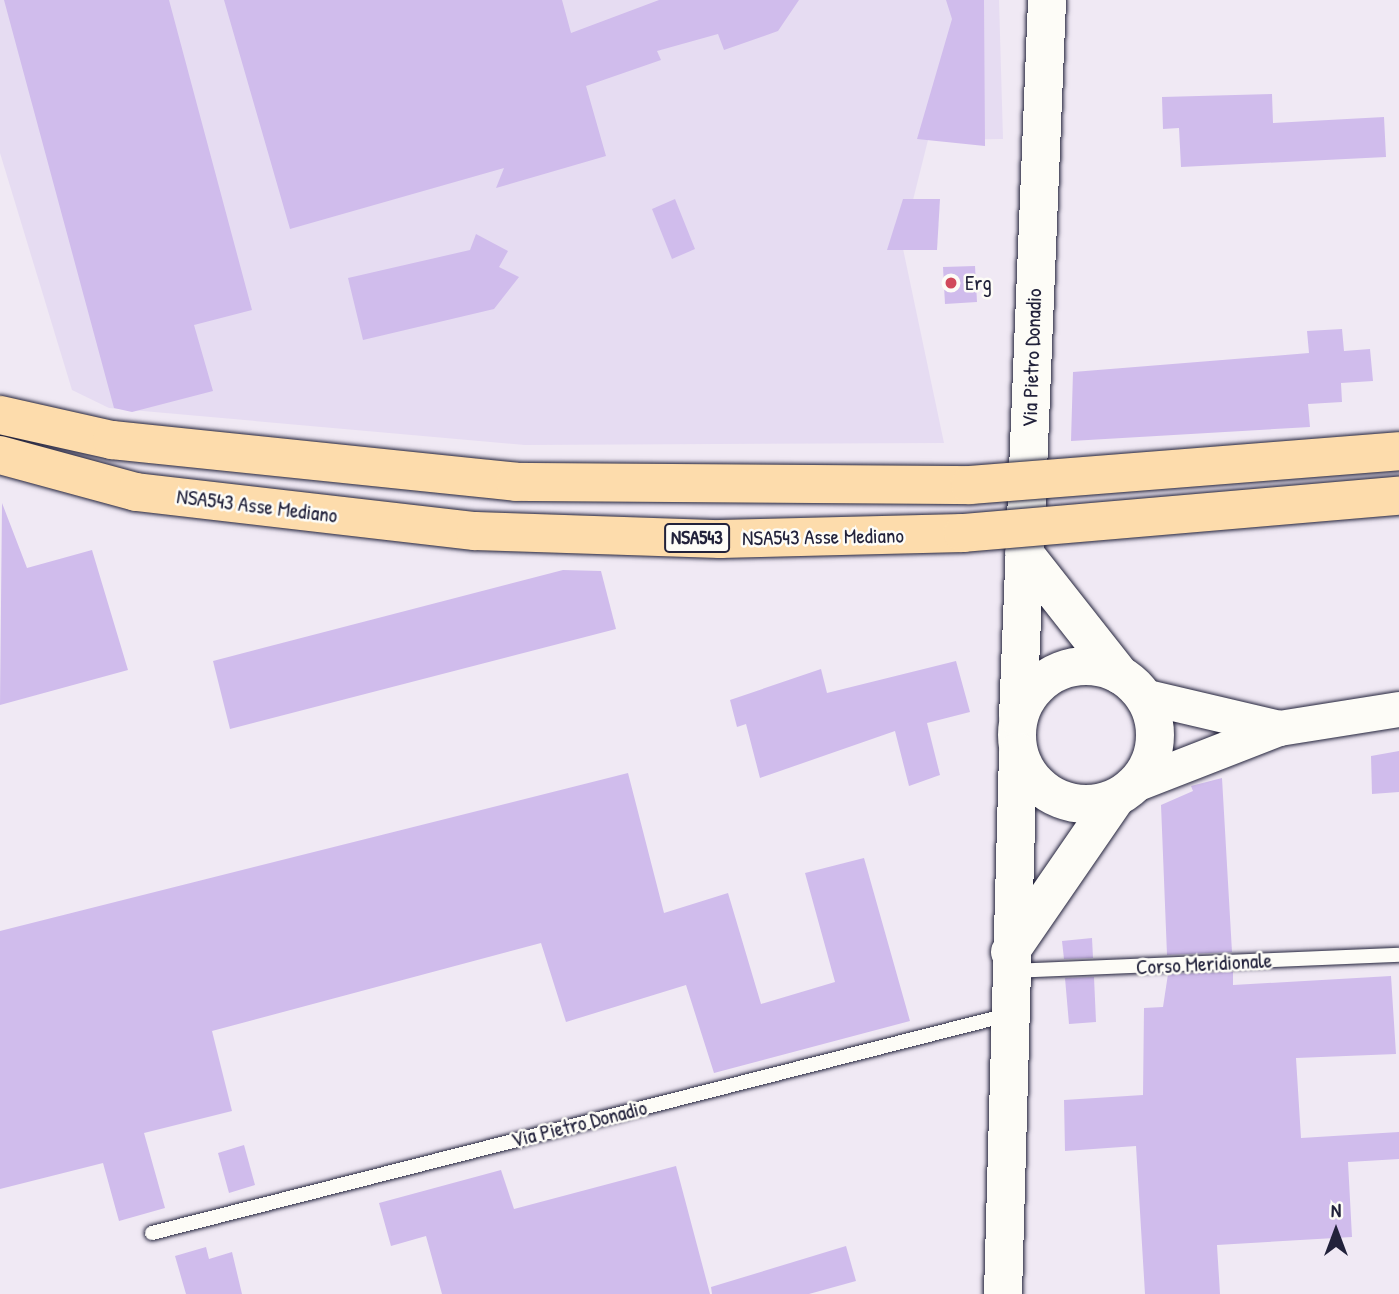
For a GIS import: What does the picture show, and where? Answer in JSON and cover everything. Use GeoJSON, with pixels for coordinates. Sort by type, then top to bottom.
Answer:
{"type":"FeatureCollection","features":[{"type":"Feature","properties":{"kind":"highway"},"geometry":{"type":"LineString","coordinates":[[0,415],[112,440],[516,482],[970,485],[1399,451]]}},
{"type":"Feature","properties":{"kind":"highway","name":"NSA543 Asse Mediano"},"geometry":{"type":"LineString","coordinates":[[0,455],[136,492],[475,531],[706,539],[963,533],[1399,496]]}},
{"type":"Feature","properties":{"kind":"main road","name":"Via Pietro Donadio"},"geometry":{"type":"LineString","coordinates":[[1003,1294],[1007,1015],[1047,0]]}},
{"type":"Feature","properties":{"kind":"main road"},"geometry":{"type":"LineString","coordinates":[[1009,962],[1126,791],[1155,742],[1132,685],[1024,553]]}},
{"type":"Feature","properties":{"kind":"main road"},"geometry":{"type":"LineString","coordinates":[[1126,791],[1097,804],[1056,799],[1026,772],[1018,735],[1027,698],[1059,671],[1079,666],[1132,685]]}},
{"type":"Feature","properties":{"kind":"street"},"geometry":{"type":"LineString","coordinates":[[1132,685],[1279,728]]}},
{"type":"Feature","properties":{"kind":"street"},"geometry":{"type":"LineString","coordinates":[[1126,791],[1279,728],[1399,709]]}},
{"type":"Feature","properties":{"kind":"lane","name":"Corso Meridionale"},"geometry":{"type":"LineString","coordinates":[[1009,962],[1399,955]]}},
{"type":"Feature","properties":{"kind":"lane","name":"Via Pietro Donadio"},"geometry":{"type":"LineString","coordinates":[[152,1233],[1007,1015]]}},
{"type":"Feature","properties":{"kind":"shaded area"},"geometry":{"type":"Polygon","coordinates":[[[0,0],[999,0],[1003,139],[928,140],[902,244],[944,443],[525,445],[109,408],[72,390],[0,153],[0,0]]]}},
{"type":"Feature","properties":{"kind":"building"},"geometry":{"type":"Polygon","coordinates":[[[4,0],[169,0],[252,310],[194,325],[213,391],[132,412],[114,408],[4,0]]]}},
{"type":"Feature","properties":{"kind":"building"},"geometry":{"type":"Polygon","coordinates":[[[224,0],[562,0],[571,33],[659,0],[799,0],[778,31],[724,50],[718,34],[657,51],[661,60],[586,86],[606,156],[496,188],[504,168],[290,229],[224,0]]]}},
{"type":"Feature","properties":{"kind":"building"},"geometry":{"type":"Polygon","coordinates":[[[946,0],[984,0],[985,146],[917,139],[952,19],[946,0]]]}},
{"type":"Feature","properties":{"kind":"building"},"geometry":{"type":"Polygon","coordinates":[[[1272,94],[1273,123],[1384,117],[1386,157],[1181,167],[1179,128],[1163,129],[1162,97],[1272,94]]]}},
{"type":"Feature","properties":{"kind":"building"},"geometry":{"type":"Polygon","coordinates":[[[675,199],[695,249],[672,259],[652,209],[675,199]]]}},
{"type":"Feature","properties":{"kind":"building"},"geometry":{"type":"Polygon","coordinates":[[[903,199],[940,199],[937,250],[887,250],[903,199]]]}},
{"type":"Feature","properties":{"kind":"building"},"geometry":{"type":"Polygon","coordinates":[[[476,234],[508,251],[499,267],[519,277],[494,309],[363,340],[348,278],[470,250],[476,234]]]}},
{"type":"Feature","properties":{"kind":"building"},"geometry":{"type":"Polygon","coordinates":[[[975,266],[977,302],[945,304],[943,267],[975,266]]]}},
{"type":"Feature","properties":{"kind":"building"},"geometry":{"type":"Polygon","coordinates":[[[1342,329],[1344,351],[1370,349],[1373,381],[1341,383],[1342,402],[1308,404],[1310,427],[1071,441],[1073,372],[1309,353],[1307,331],[1342,329]]]}},
{"type":"Feature","properties":{"kind":"building"},"geometry":{"type":"Polygon","coordinates":[[[2,503],[27,568],[92,550],[128,670],[0,705],[2,503]]]}},
{"type":"Feature","properties":{"kind":"building"},"geometry":{"type":"Polygon","coordinates":[[[563,570],[601,571],[616,629],[230,729],[213,661],[563,570]]]}},
{"type":"Feature","properties":{"kind":"building"},"geometry":{"type":"Polygon","coordinates":[[[956,661],[970,712],[927,723],[940,775],[909,786],[895,731],[760,778],[746,724],[737,727],[730,700],[821,669],[827,693],[956,661]]]}},
{"type":"Feature","properties":{"kind":"building"},"geometry":{"type":"Polygon","coordinates":[[[1399,751],[1399,792],[1372,794],[1371,756],[1399,751]]]}},
{"type":"Feature","properties":{"kind":"building"},"geometry":{"type":"Polygon","coordinates":[[[628,773],[664,913],[728,893],[761,1004],[835,982],[805,873],[864,858],[910,1021],[714,1073],[686,985],[566,1022],[541,943],[212,1031],[232,1111],[144,1133],[165,1208],[119,1221],[103,1163],[0,1189],[0,931],[628,773]]]}},
{"type":"Feature","properties":{"kind":"building"},"geometry":{"type":"Polygon","coordinates":[[[1222,778],[1232,952],[1167,955],[1161,805],[1193,791],[1191,786],[1222,778]]]}},
{"type":"Feature","properties":{"kind":"building"},"geometry":{"type":"Polygon","coordinates":[[[1092,938],[1093,958],[1064,959],[1062,941],[1092,938]]]}},
{"type":"Feature","properties":{"kind":"building"},"geometry":{"type":"Polygon","coordinates":[[[1233,972],[1233,985],[1391,976],[1396,1054],[1296,1058],[1301,1138],[1399,1132],[1399,1159],[1348,1162],[1352,1237],[1217,1245],[1220,1294],[1145,1294],[1136,1146],[1065,1151],[1064,1100],[1143,1095],[1144,1008],[1163,1007],[1168,974],[1233,972]]]}},
{"type":"Feature","properties":{"kind":"building"},"geometry":{"type":"Polygon","coordinates":[[[1094,977],[1096,1022],[1069,1024],[1065,978],[1094,977]]]}},
{"type":"Feature","properties":{"kind":"building"},"geometry":{"type":"Polygon","coordinates":[[[244,1145],[255,1185],[229,1193],[218,1153],[244,1145]]]}},
{"type":"Feature","properties":{"kind":"building"},"geometry":{"type":"Polygon","coordinates":[[[676,1166],[710,1294],[442,1294],[426,1236],[391,1246],[379,1203],[501,1170],[514,1209],[676,1166]]]}},
{"type":"Feature","properties":{"kind":"building"},"geometry":{"type":"Polygon","coordinates":[[[846,1246],[856,1281],[809,1294],[712,1294],[711,1287],[846,1246]]]}},
{"type":"Feature","properties":{"kind":"building"},"geometry":{"type":"Polygon","coordinates":[[[206,1247],[209,1259],[232,1252],[242,1294],[186,1294],[175,1256],[206,1247]]]}},
{"type":"Feature","properties":{"kind":"place","name":"Erg"},"geometry":{"type":"Point","coordinates":[951,283]}}]}
